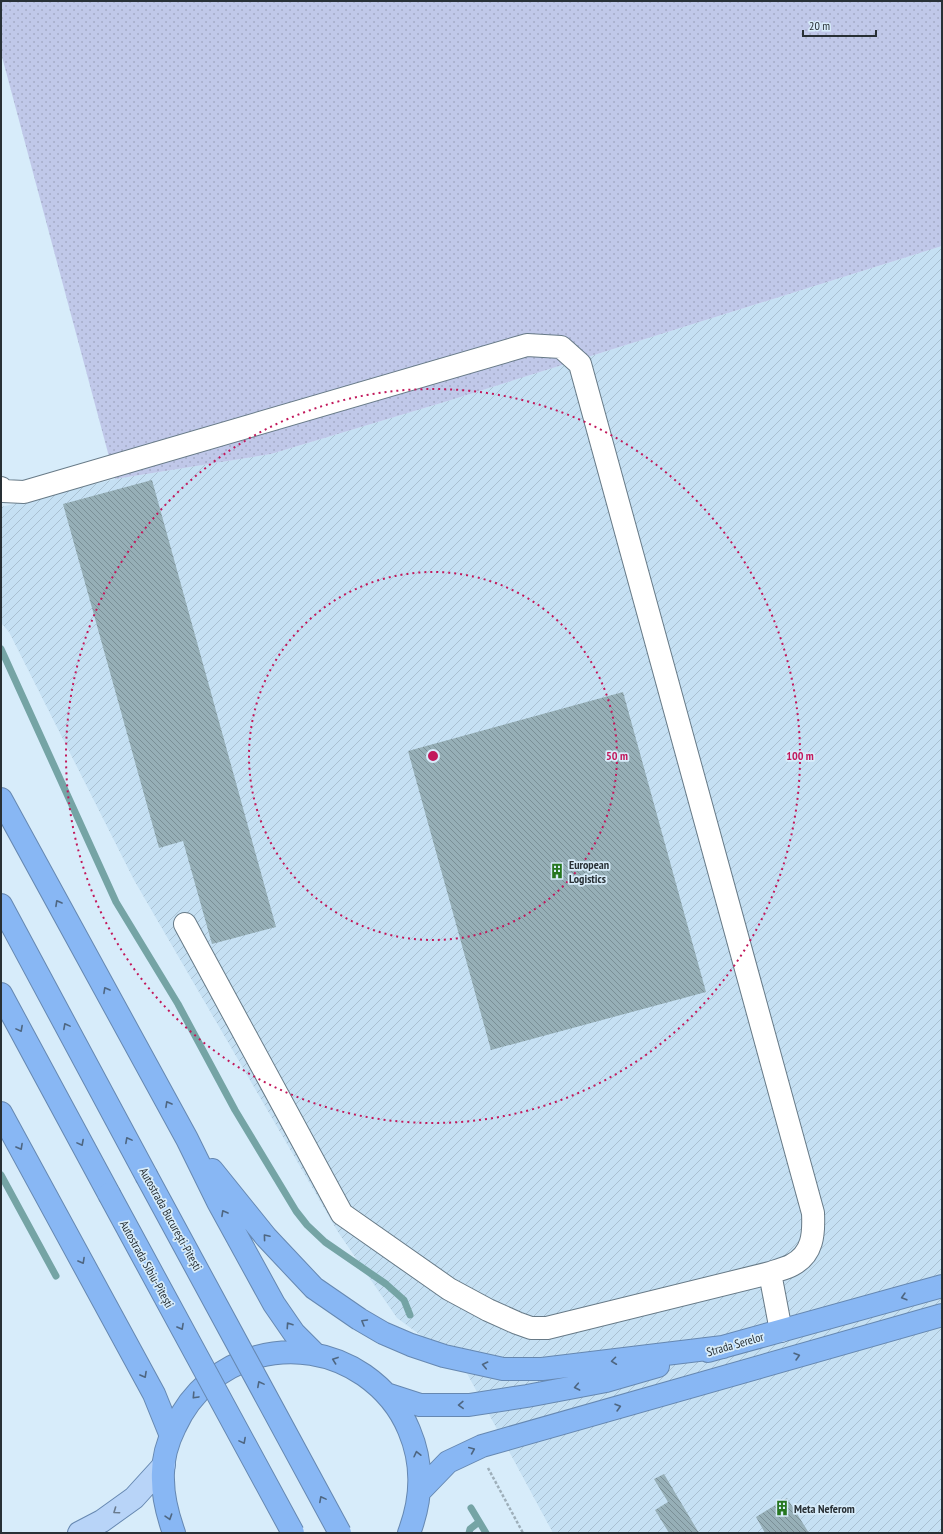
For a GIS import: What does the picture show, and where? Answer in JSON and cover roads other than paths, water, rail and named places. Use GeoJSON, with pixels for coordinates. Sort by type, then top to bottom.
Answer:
{"type":"FeatureCollection","features":[{"type":"Feature","properties":{"kind":"highway"},"geometry":{"type":"LineString","coordinates":[[1,799],[187,1139],[218,1202],[274,1304],[294,1333],[315,1354]]}},
{"type":"Feature","properties":{"kind":"highway","name":"Autostrada București-Pitești"},"geometry":{"type":"LineString","coordinates":[[1,905],[340,1533]]}},
{"type":"Feature","properties":{"kind":"highway","name":"Autostrada Sibiu-Pitești"},"geometry":{"type":"LineString","coordinates":[[1,994],[293,1533]]}},
{"type":"Feature","properties":{"kind":"highway"},"geometry":{"type":"LineString","coordinates":[[1,1113],[154,1394],[171,1436]]}},
{"type":"Feature","properties":{"kind":"highway"},"geometry":{"type":"LineString","coordinates":[[187,1139],[266,1237],[314,1288],[359,1319],[383,1333],[411,1345],[444,1356],[503,1369],[542,1369],[722,1347]]}},
{"type":"Feature","properties":{"kind":"highway","name":"Strada Serelor"},"geometry":{"type":"LineString","coordinates":[[386,1394],[420,1405],[468,1405],[527,1396],[606,1381],[942,1286]]}},
{"type":"Feature","properties":{"kind":"highway"},"geometry":{"type":"LineString","coordinates":[[420,1491],[448,1462],[482,1446],[942,1315]]}},
{"type":"Feature","properties":{"kind":"highway"},"geometry":{"type":"LineString","coordinates":[[174,1533],[165,1507],[162,1480],[171,1436],[179,1418],[190,1401],[203,1386],[237,1364],[255,1357],[275,1353],[295,1352],[315,1354],[354,1368],[371,1380],[386,1394],[403,1418],[413,1439],[418,1456],[420,1473],[420,1491],[416,1515],[408,1533]]}},
{"type":"Feature","properties":{"kind":"main road"},"geometry":{"type":"LineString","coordinates":[[79,1533],[102,1521],[134,1498],[164,1465]]}},
{"type":"Feature","properties":{"kind":"lane"},"geometry":{"type":"LineString","coordinates":[[1,488],[4,491],[24,492],[527,345],[561,347],[580,364],[813,1213],[814,1229],[811,1246],[803,1256],[792,1265],[770,1272],[547,1328],[531,1328],[488,1310],[449,1289],[342,1214],[185,924]]}},
{"type":"Feature","properties":{"kind":"lane"},"geometry":{"type":"LineString","coordinates":[[770,1272],[781,1331]]}},
{"type":"Feature","properties":{"kind":"waterway"},"geometry":{"type":"LineString","coordinates":[[1,649],[116,902],[178,1004],[235,1110],[296,1211],[307,1225],[325,1242],[386,1284],[404,1300],[410,1315]]}},
{"type":"Feature","properties":{"kind":"waterway"},"geometry":{"type":"LineString","coordinates":[[1,1175],[56,1276]]}},
{"type":"Feature","properties":{"kind":"waterway"},"geometry":{"type":"LineString","coordinates":[[471,1508],[486,1533]]}},
{"type":"Feature","properties":{"kind":"waterway"},"geometry":{"type":"LineString","coordinates":[[469,1533],[470,1529],[479,1522]]}},
{"type":"Feature","properties":{"kind":"place","name":"European Logistics"},"geometry":{"type":"Point","coordinates":[557,871]}},
{"type":"Feature","properties":{"kind":"place","name":"Meta Neferom"},"geometry":{"type":"Point","coordinates":[782,1508]}}]}
